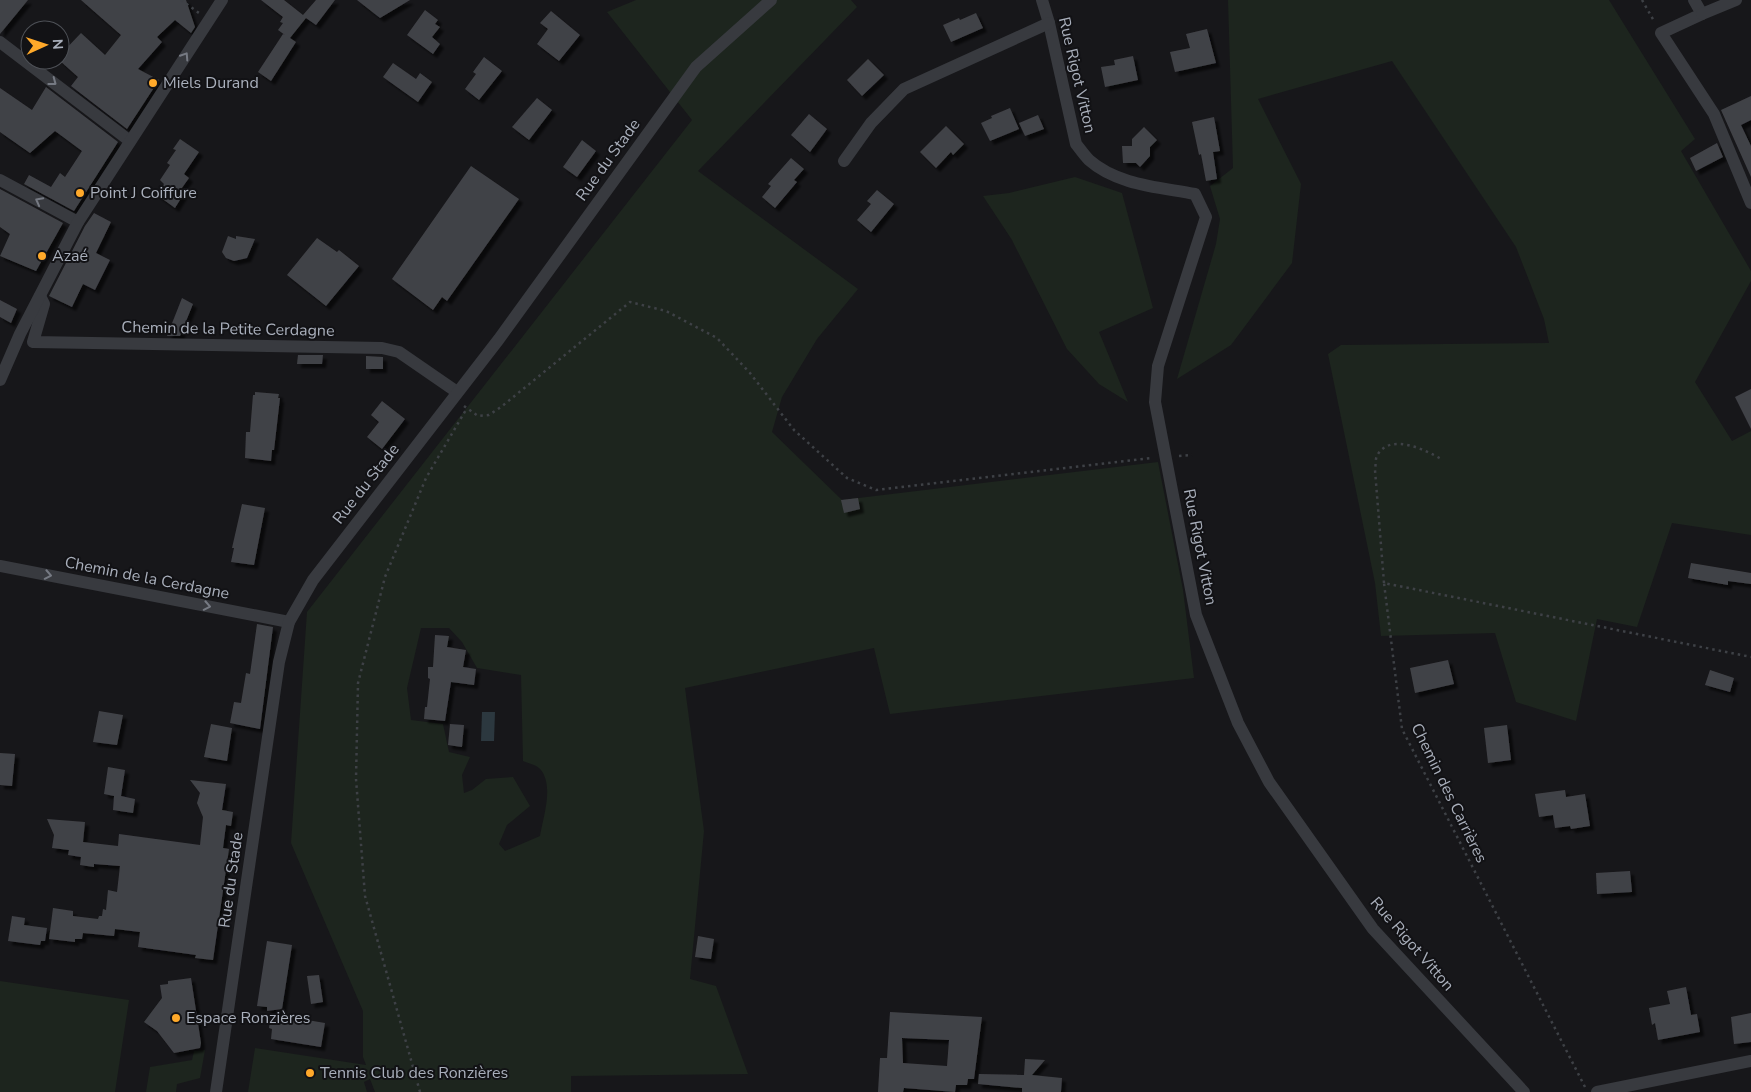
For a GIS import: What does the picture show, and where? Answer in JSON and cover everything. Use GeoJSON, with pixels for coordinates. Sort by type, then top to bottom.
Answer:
{"type":"FeatureCollection","features":[{"type":"Feature","properties":{"kind":"street"},"geometry":{"type":"LineString","coordinates":[[0,380],[20,334],[78,222],[222,0]]}},
{"type":"Feature","properties":{"kind":"street","name":"Rue du Stade"},"geometry":{"type":"LineString","coordinates":[[216,1092],[279,662],[289,622],[313,580],[499,338],[696,67],[771,0]]}},
{"type":"Feature","properties":{"kind":"street"},"geometry":{"type":"LineString","coordinates":[[1694,0],[1702,14]]}},
{"type":"Feature","properties":{"kind":"street"},"geometry":{"type":"LineString","coordinates":[[1736,0],[1661,33],[1714,114],[1751,203]]}},
{"type":"Feature","properties":{"kind":"street","name":"Rue Rigot Vitton"},"geometry":{"type":"LineString","coordinates":[[1045,1],[1076,144],[1087,158],[1102,170],[1129,181],[1195,194],[1206,217],[1158,366],[1155,402],[1196,615],[1238,723],[1269,782],[1373,929],[1524,1092]]}},
{"type":"Feature","properties":{"kind":"street"},"geometry":{"type":"LineString","coordinates":[[844,160],[870,123],[904,89],[1049,23]]}},
{"type":"Feature","properties":{"kind":"street"},"geometry":{"type":"LineString","coordinates":[[0,42],[130,141]]}},
{"type":"Feature","properties":{"kind":"street"},"geometry":{"type":"LineString","coordinates":[[0,180],[78,222]]}},
{"type":"Feature","properties":{"kind":"street","name":"Chemin de la Petite Cerdagne"},"geometry":{"type":"LineString","coordinates":[[40,296],[44,304],[33,342],[382,348],[399,352],[458,392]]}},
{"type":"Feature","properties":{"kind":"street","name":"Chemin de la Cerdagne"},"geometry":{"type":"LineString","coordinates":[[0,566],[289,622]]}},
{"type":"Feature","properties":{"kind":"street"},"geometry":{"type":"LineString","coordinates":[[1597,1092],[1751,1061]]}},
{"type":"Feature","properties":{"kind":"path"},"geometry":{"type":"LineString","coordinates":[[180,0],[208,20]]}},
{"type":"Feature","properties":{"kind":"path"},"geometry":{"type":"LineString","coordinates":[[1642,0],[1661,33]]}},
{"type":"Feature","properties":{"kind":"path"},"geometry":{"type":"LineString","coordinates":[[420,1092],[365,896],[356,779],[358,683],[385,577],[426,478],[467,408],[478,416],[489,415],[630,302],[666,311],[717,338],[750,373],[794,430],[847,478],[876,490],[1166,456]]}},
{"type":"Feature","properties":{"kind":"path","name":"Chemin des Carrières"},"geometry":{"type":"LineString","coordinates":[[1441,459],[1426,450],[1405,444],[1386,446],[1377,454],[1375,470],[1384,583],[1402,729],[1588,1092]]}},
{"type":"Feature","properties":{"kind":"path"},"geometry":{"type":"LineString","coordinates":[[1384,583],[1751,656]]}},
{"type":"Feature","properties":{"kind":"shaded area"},"geometry":{"type":"Polygon","coordinates":[[[636,0],[851,0],[857,7],[698,171],[858,289],[817,339],[782,397],[772,432],[842,500],[1158,462],[1183,590],[1194,678],[890,714],[874,648],[685,688],[704,831],[690,979],[716,986],[748,1074],[571,1076],[571,1092],[375,1092],[370,1079],[364,1082],[367,1092],[248,1092],[255,1048],[366,1065],[363,1057],[363,1011],[291,843],[307,612],[692,120],[607,12],[636,0]],[[421,628],[407,688],[411,720],[443,724],[449,752],[470,757],[462,775],[464,793],[472,790],[486,779],[513,777],[530,806],[507,825],[499,844],[505,851],[540,836],[547,793],[545,777],[541,770],[535,765],[523,761],[521,675],[477,668],[462,642],[449,628],[421,628]]]}},
{"type":"Feature","properties":{"kind":"shaded area"},"geometry":{"type":"Polygon","coordinates":[[[1228,0],[1609,0],[1695,139],[1681,151],[1751,271],[1751,281],[1695,382],[1732,441],[1751,431],[1751,535],[1672,523],[1637,627],[1597,619],[1576,721],[1516,702],[1495,633],[1381,636],[1375,583],[1328,354],[1341,345],[1549,343],[1544,319],[1516,247],[1392,61],[1258,99],[1301,184],[1292,263],[1231,345],[1177,379],[1216,244],[1220,219],[1210,186],[1233,168],[1228,0]]]}},
{"type":"Feature","properties":{"kind":"shaded area"},"geometry":{"type":"Polygon","coordinates":[[[1075,177],[1122,193],[1153,308],[1099,332],[1128,402],[1099,384],[1067,349],[1012,240],[983,196],[1009,193],[1075,177]]]}},
{"type":"Feature","properties":{"kind":"shaded area"},"geometry":{"type":"Polygon","coordinates":[[[482,712],[495,712],[494,741],[481,741],[482,712]]]}},
{"type":"Feature","properties":{"kind":"shaded area"},"geometry":{"type":"Polygon","coordinates":[[[0,981],[129,1000],[115,1092],[0,1092],[0,981]]]}},
{"type":"Feature","properties":{"kind":"shaded area"},"geometry":{"type":"Polygon","coordinates":[[[205,1050],[200,1078],[177,1084],[176,1092],[146,1092],[150,1067],[192,1060],[194,1051],[205,1050]]]}},
{"type":"Feature","properties":{"kind":"building"},"geometry":{"type":"Polygon","coordinates":[[[0,0],[28,0],[0,34],[0,0]]]}},
{"type":"Feature","properties":{"kind":"building"},"geometry":{"type":"Polygon","coordinates":[[[81,0],[186,0],[195,27],[191,33],[175,20],[157,37],[162,42],[138,69],[159,80],[127,129],[71,86],[78,77],[70,70],[70,45],[81,33],[105,55],[121,35],[81,0]]]}},
{"type":"Feature","properties":{"kind":"building"},"geometry":{"type":"Polygon","coordinates":[[[261,0],[284,0],[303,15],[316,0],[335,0],[316,25],[306,18],[290,38],[296,42],[271,81],[258,72],[283,34],[285,35],[278,30],[283,23],[280,22],[283,17],[261,0]]]}},
{"type":"Feature","properties":{"kind":"building"},"geometry":{"type":"Polygon","coordinates":[[[357,0],[410,0],[380,18],[357,0]]]}},
{"type":"Feature","properties":{"kind":"building"},"geometry":{"type":"Polygon","coordinates":[[[425,10],[438,20],[435,24],[440,27],[432,37],[440,44],[433,54],[407,35],[425,10]]]}},
{"type":"Feature","properties":{"kind":"building"},"geometry":{"type":"Polygon","coordinates":[[[551,11],[580,35],[559,61],[537,44],[548,29],[540,23],[551,11]]]}},
{"type":"Feature","properties":{"kind":"building"},"geometry":{"type":"Polygon","coordinates":[[[976,13],[983,28],[951,42],[943,25],[976,13]]]}},
{"type":"Feature","properties":{"kind":"building"},"geometry":{"type":"Polygon","coordinates":[[[1207,29],[1216,63],[1175,72],[1170,52],[1190,48],[1186,34],[1207,29]]]}},
{"type":"Feature","properties":{"kind":"building"},"geometry":{"type":"Polygon","coordinates":[[[1133,56],[1138,80],[1105,87],[1101,67],[1115,65],[1114,60],[1133,56]]]}},
{"type":"Feature","properties":{"kind":"building"},"geometry":{"type":"Polygon","coordinates":[[[484,57],[502,71],[479,100],[465,89],[476,74],[473,72],[484,57]]]}},
{"type":"Feature","properties":{"kind":"building"},"geometry":{"type":"Polygon","coordinates":[[[868,59],[884,75],[862,96],[847,80],[868,59]]]}},
{"type":"Feature","properties":{"kind":"building"},"geometry":{"type":"Polygon","coordinates":[[[393,63],[416,79],[420,73],[432,82],[418,102],[383,77],[393,63]]]}},
{"type":"Feature","properties":{"kind":"building"},"geometry":{"type":"Polygon","coordinates":[[[46,87],[118,142],[74,211],[24,184],[29,175],[51,187],[60,173],[65,177],[82,151],[55,131],[30,153],[0,132],[0,88],[32,110],[46,87]]]}},
{"type":"Feature","properties":{"kind":"building"},"geometry":{"type":"Polygon","coordinates":[[[1751,96],[1751,120],[1741,125],[1751,146],[1751,177],[1721,110],[1751,96]]]}},
{"type":"Feature","properties":{"kind":"building"},"geometry":{"type":"Polygon","coordinates":[[[537,98],[552,110],[529,140],[512,127],[537,98]]]}},
{"type":"Feature","properties":{"kind":"building"},"geometry":{"type":"Polygon","coordinates":[[[1010,108],[1019,129],[990,141],[981,123],[992,118],[991,116],[1010,108]]]}},
{"type":"Feature","properties":{"kind":"building"},"geometry":{"type":"Polygon","coordinates":[[[809,114],[827,129],[810,152],[791,135],[809,114]]]}},
{"type":"Feature","properties":{"kind":"building"},"geometry":{"type":"Polygon","coordinates":[[[1038,115],[1044,129],[1025,136],[1019,123],[1038,115]]]}},
{"type":"Feature","properties":{"kind":"building"},"geometry":{"type":"Polygon","coordinates":[[[1214,117],[1220,151],[1213,152],[1217,179],[1206,181],[1192,122],[1214,117]]]}},
{"type":"Feature","properties":{"kind":"building"},"geometry":{"type":"Polygon","coordinates":[[[946,126],[964,144],[953,155],[951,152],[936,168],[920,152],[946,126]]]}},
{"type":"Feature","properties":{"kind":"building"},"geometry":{"type":"Polygon","coordinates":[[[1144,127],[1157,140],[1150,147],[1150,156],[1140,167],[1136,163],[1123,163],[1122,146],[1132,146],[1132,139],[1144,127]]]}},
{"type":"Feature","properties":{"kind":"building"},"geometry":{"type":"Polygon","coordinates":[[[180,139],[199,152],[184,174],[189,178],[179,192],[183,195],[175,208],[157,195],[164,184],[160,180],[170,165],[167,163],[176,150],[173,149],[180,139]]]}},
{"type":"Feature","properties":{"kind":"building"},"geometry":{"type":"Polygon","coordinates":[[[582,140],[596,151],[577,177],[563,167],[582,140]]]}},
{"type":"Feature","properties":{"kind":"building"},"geometry":{"type":"Polygon","coordinates":[[[1717,143],[1723,157],[1696,171],[1690,158],[1717,143]]]}},
{"type":"Feature","properties":{"kind":"building"},"geometry":{"type":"Polygon","coordinates":[[[791,158],[804,169],[794,180],[797,182],[775,208],[762,197],[771,186],[768,184],[791,158]]]}},
{"type":"Feature","properties":{"kind":"building"},"geometry":{"type":"Polygon","coordinates":[[[471,166],[519,199],[447,301],[442,297],[433,310],[392,279],[471,166]]]}},
{"type":"Feature","properties":{"kind":"building"},"geometry":{"type":"Polygon","coordinates":[[[0,189],[63,223],[36,271],[0,256],[10,234],[0,227],[0,189]]]}},
{"type":"Feature","properties":{"kind":"building"},"geometry":{"type":"Polygon","coordinates":[[[877,190],[894,204],[871,232],[857,220],[871,204],[867,201],[877,190]]]}},
{"type":"Feature","properties":{"kind":"building"},"geometry":{"type":"Polygon","coordinates":[[[94,213],[111,222],[96,253],[110,260],[95,290],[83,284],[72,307],[49,296],[85,226],[94,213]]]}},
{"type":"Feature","properties":{"kind":"building"},"geometry":{"type":"Polygon","coordinates":[[[228,236],[236,239],[236,236],[255,239],[247,258],[234,261],[226,258],[222,252],[228,236]]]}},
{"type":"Feature","properties":{"kind":"building"},"geometry":{"type":"Polygon","coordinates":[[[317,238],[337,252],[339,250],[359,266],[326,306],[287,275],[317,238]]]}},
{"type":"Feature","properties":{"kind":"building"},"geometry":{"type":"Polygon","coordinates":[[[182,298],[193,304],[180,336],[167,336],[182,298]]]}},
{"type":"Feature","properties":{"kind":"building"},"geometry":{"type":"Polygon","coordinates":[[[0,300],[17,309],[11,323],[0,317],[0,300]]]}},
{"type":"Feature","properties":{"kind":"building"},"geometry":{"type":"Polygon","coordinates":[[[298,355],[323,355],[322,364],[297,364],[298,355]]]}},
{"type":"Feature","properties":{"kind":"building"},"geometry":{"type":"Polygon","coordinates":[[[366,356],[383,357],[383,369],[366,369],[366,356]]]}},
{"type":"Feature","properties":{"kind":"building"},"geometry":{"type":"Polygon","coordinates":[[[1751,389],[1751,429],[1735,397],[1751,389]]]}},
{"type":"Feature","properties":{"kind":"building"},"geometry":{"type":"Polygon","coordinates":[[[255,392],[279,394],[278,398],[280,398],[271,461],[245,458],[246,432],[250,432],[253,395],[255,395],[255,392]]]}},
{"type":"Feature","properties":{"kind":"building"},"geometry":{"type":"Polygon","coordinates":[[[382,401],[405,419],[382,449],[367,437],[379,422],[371,415],[382,401]]]}},
{"type":"Feature","properties":{"kind":"building"},"geometry":{"type":"Polygon","coordinates":[[[858,498],[860,509],[844,513],[841,500],[858,498]]]}},
{"type":"Feature","properties":{"kind":"building"},"geometry":{"type":"Polygon","coordinates":[[[242,504],[265,508],[254,565],[231,562],[234,548],[232,548],[242,504]]]}},
{"type":"Feature","properties":{"kind":"building"},"geometry":{"type":"Polygon","coordinates":[[[1691,563],[1751,573],[1751,584],[1728,581],[1728,585],[1688,578],[1691,563]]]}},
{"type":"Feature","properties":{"kind":"building"},"geometry":{"type":"Polygon","coordinates":[[[257,624],[273,627],[260,729],[230,723],[234,702],[241,703],[246,673],[250,674],[257,624]]]}},
{"type":"Feature","properties":{"kind":"building"},"geometry":{"type":"Polygon","coordinates":[[[435,635],[449,636],[447,647],[466,650],[463,667],[476,669],[474,685],[451,682],[445,721],[424,719],[430,679],[428,678],[428,667],[433,667],[435,635]]]}},
{"type":"Feature","properties":{"kind":"building"},"geometry":{"type":"Polygon","coordinates":[[[1448,660],[1454,684],[1415,693],[1410,668],[1448,660]]]}},
{"type":"Feature","properties":{"kind":"building"},"geometry":{"type":"Polygon","coordinates":[[[1710,670],[1734,678],[1730,692],[1705,685],[1710,670]]]}},
{"type":"Feature","properties":{"kind":"building"},"geometry":{"type":"Polygon","coordinates":[[[99,711],[123,715],[117,745],[93,742],[99,711]]]}},
{"type":"Feature","properties":{"kind":"building"},"geometry":{"type":"Polygon","coordinates":[[[211,724],[232,728],[227,761],[204,757],[211,724]]]}},
{"type":"Feature","properties":{"kind":"building"},"geometry":{"type":"Polygon","coordinates":[[[450,724],[464,725],[462,747],[448,745],[450,724]]]}},
{"type":"Feature","properties":{"kind":"building"},"geometry":{"type":"Polygon","coordinates":[[[1507,725],[1511,760],[1488,763],[1484,728],[1507,725]]]}},
{"type":"Feature","properties":{"kind":"building"},"geometry":{"type":"Polygon","coordinates":[[[0,753],[15,754],[12,786],[0,785],[0,753]]]}},
{"type":"Feature","properties":{"kind":"building"},"geometry":{"type":"Polygon","coordinates":[[[108,767],[125,770],[121,796],[135,799],[133,813],[113,810],[114,796],[104,794],[108,767]]]}},
{"type":"Feature","properties":{"kind":"building"},"geometry":{"type":"Polygon","coordinates":[[[190,780],[226,784],[222,810],[233,812],[231,826],[226,825],[223,848],[229,849],[213,960],[195,958],[196,955],[138,947],[140,932],[115,929],[114,936],[83,933],[82,939],[75,939],[75,942],[49,939],[53,908],[73,911],[73,916],[98,919],[99,916],[102,916],[103,909],[106,910],[108,890],[117,892],[120,866],[94,864],[94,867],[80,865],[81,857],[68,855],[69,850],[52,848],[54,835],[47,819],[85,822],[83,842],[118,846],[119,834],[200,845],[203,817],[197,803],[200,793],[190,780]]]}},
{"type":"Feature","properties":{"kind":"building"},"geometry":{"type":"Polygon","coordinates":[[[1565,790],[1566,797],[1585,794],[1590,826],[1571,829],[1570,826],[1555,828],[1553,815],[1539,817],[1535,794],[1565,790]]]}},
{"type":"Feature","properties":{"kind":"building"},"geometry":{"type":"Polygon","coordinates":[[[1630,871],[1632,892],[1597,894],[1596,873],[1630,871]]]}},
{"type":"Feature","properties":{"kind":"building"},"geometry":{"type":"Polygon","coordinates":[[[12,916],[25,918],[24,925],[47,928],[45,941],[41,941],[40,945],[8,941],[12,916]]]}},
{"type":"Feature","properties":{"kind":"building"},"geometry":{"type":"Polygon","coordinates":[[[698,936],[714,939],[711,959],[695,957],[698,936]]]}},
{"type":"Feature","properties":{"kind":"building"},"geometry":{"type":"Polygon","coordinates":[[[267,941],[292,945],[282,1009],[267,1011],[267,1007],[257,1006],[267,941]]]}},
{"type":"Feature","properties":{"kind":"building"},"geometry":{"type":"Polygon","coordinates":[[[319,975],[323,1002],[311,1004],[307,976],[319,975]]]}},
{"type":"Feature","properties":{"kind":"building","name":"Espace Ronzières"},"geometry":{"type":"Polygon","coordinates":[[[191,978],[201,1043],[200,1048],[174,1053],[157,1031],[144,1022],[162,998],[160,985],[168,984],[168,981],[191,978]]]}},
{"type":"Feature","properties":{"kind":"building"},"geometry":{"type":"Polygon","coordinates":[[[1686,987],[1691,1015],[1697,1014],[1700,1032],[1658,1040],[1655,1023],[1652,1025],[1649,1008],[1670,1004],[1667,991],[1686,987]]]}},
{"type":"Feature","properties":{"kind":"building"},"geometry":{"type":"Polygon","coordinates":[[[890,1012],[982,1017],[974,1079],[968,1079],[967,1085],[956,1085],[955,1092],[904,1088],[903,1092],[878,1092],[880,1058],[887,1058],[890,1012]],[[902,1038],[903,1063],[947,1066],[949,1040],[902,1038]]]}},
{"type":"Feature","properties":{"kind":"building"},"geometry":{"type":"Polygon","coordinates":[[[1751,1013],[1751,1042],[1734,1044],[1731,1017],[1751,1013]]]}},
{"type":"Feature","properties":{"kind":"building"},"geometry":{"type":"Polygon","coordinates":[[[271,1014],[325,1023],[321,1047],[271,1039],[272,1029],[269,1028],[271,1014]]]}},
{"type":"Feature","properties":{"kind":"building"},"geometry":{"type":"Polygon","coordinates":[[[1025,1059],[1045,1060],[1032,1075],[1062,1078],[1061,1092],[1022,1092],[1022,1088],[978,1084],[979,1074],[1024,1075],[1025,1059]]]}},
{"type":"Feature","properties":{"kind":"place","name":"Miels Durand"},"geometry":{"type":"Point","coordinates":[153,83]}},
{"type":"Feature","properties":{"kind":"place","name":"Point J Coiffure"},"geometry":{"type":"Point","coordinates":[80,193]}},
{"type":"Feature","properties":{"kind":"place","name":"Azaé"},"geometry":{"type":"Point","coordinates":[42,256]}},
{"type":"Feature","properties":{"kind":"place","name":"Espace Ronzières"},"geometry":{"type":"Point","coordinates":[176,1018]}},
{"type":"Feature","properties":{"kind":"place","name":"Tennis Club des Ronzières"},"geometry":{"type":"Point","coordinates":[310,1073]}}]}
